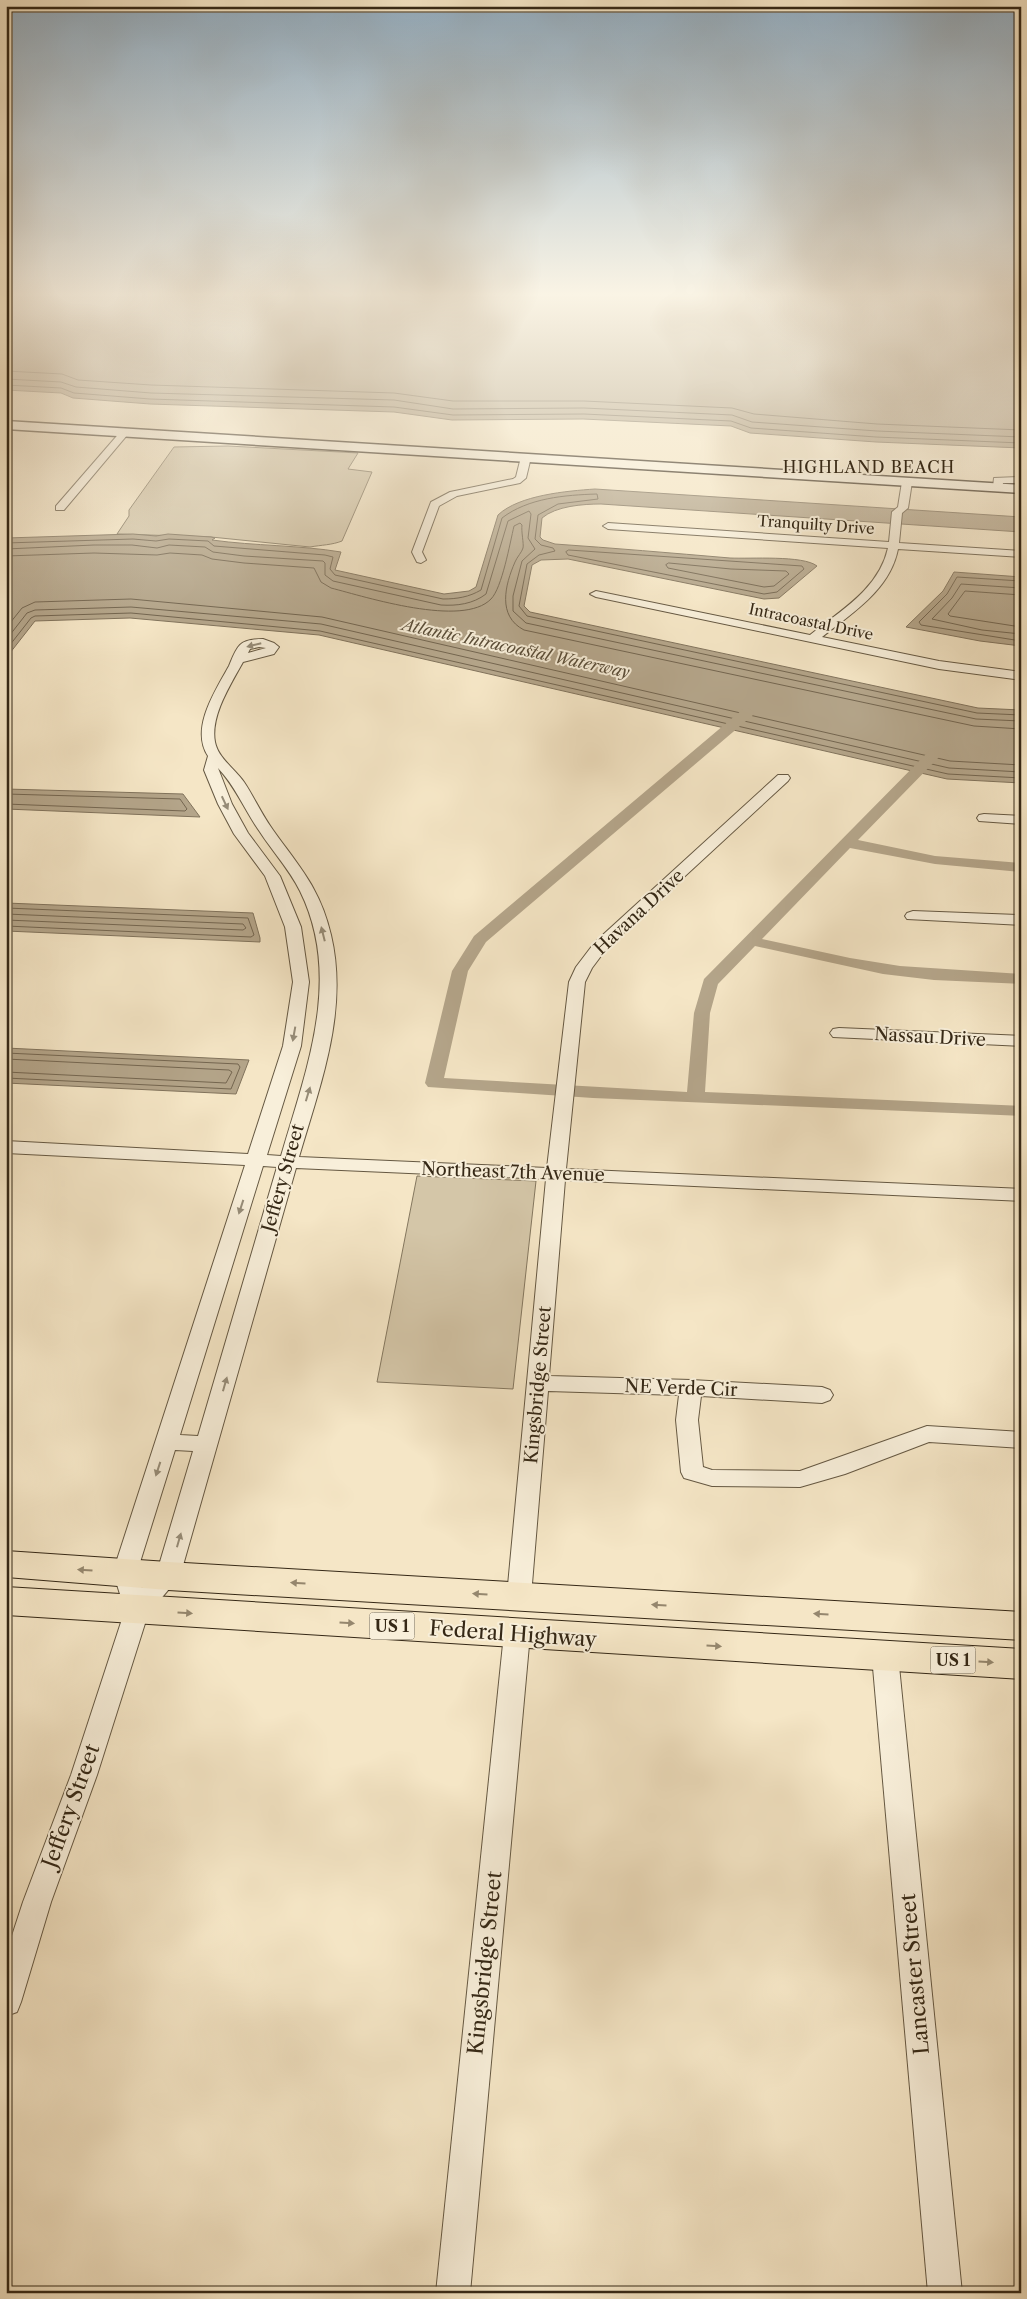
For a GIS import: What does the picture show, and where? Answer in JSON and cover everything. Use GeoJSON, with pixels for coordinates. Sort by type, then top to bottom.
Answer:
{"type":"FeatureCollection","features":[{"type":"Feature","properties":{"kind":"main road"},"geometry":{"type":"LineString","coordinates":[[6,425],[1021,489]]}},
{"type":"Feature","properties":{"kind":"main road","name":"Federal Highway"},"geometry":{"type":"LineString","coordinates":[[6,1564],[168,1576],[1021,1626]]}},
{"type":"Feature","properties":{"kind":"main road","name":"Federal Highway"},"geometry":{"type":"LineString","coordinates":[[6,1601],[1021,1664]]}},
{"type":"Feature","properties":{"kind":"main road"},"geometry":{"type":"LineString","coordinates":[[779,1649],[845,1634],[888,1618]]}},
{"type":"Feature","properties":{"kind":"main road"},"geometry":{"type":"LineString","coordinates":[[885,1656],[896,1644],[911,1637],[973,1623]]}},
{"type":"Feature","properties":{"kind":"street"},"geometry":{"type":"LineString","coordinates":[[60,508],[126,432]]}},
{"type":"Feature","properties":{"kind":"street"},"geometry":{"type":"LineString","coordinates":[[421,560],[417,552],[435,504],[454,494],[516,482],[521,478],[526,457]]}},
{"type":"Feature","properties":{"kind":"street"},"geometry":{"type":"LineString","coordinates":[[998,487],[998,480],[1021,480]]}},
{"type":"Feature","properties":{"kind":"street"},"geometry":{"type":"LineString","coordinates":[[812,639],[869,592],[879,581],[891,560],[901,481]]}},
{"type":"Feature","properties":{"kind":"street","name":"Tranquilty Drive"},"geometry":{"type":"LineString","coordinates":[[608,526],[1021,554]]}},
{"type":"Feature","properties":{"kind":"street","name":"Intracoastal Drive"},"geometry":{"type":"LineString","coordinates":[[596,594],[939,665],[1021,676]]}},
{"type":"Feature","properties":{"kind":"street","name":"Jeffery Street"},"geometry":{"type":"LineString","coordinates":[[6,2002],[37,1902],[84,1775],[137,1610],[168,1576],[322,1046],[329,1001],[329,967],[324,937],[309,894],[297,872],[262,824],[250,801],[226,766],[214,758],[209,746],[208,735],[212,717],[220,694],[239,659]]}},
{"type":"Feature","properties":{"kind":"street","name":"Jeffery Street"},"geometry":{"type":"LineString","coordinates":[[125,1572],[292,1046],[300,1001],[299,962],[293,927],[288,912],[272,876],[241,834],[228,810],[211,770],[214,758]]}},
{"type":"Feature","properties":{"kind":"street","name":"Havana Drive"},"geometry":{"type":"LineString","coordinates":[[556,1173],[574,998],[577,982],[589,959],[601,945],[783,778]]}},
{"type":"Feature","properties":{"kind":"street"},"geometry":{"type":"LineString","coordinates":[[984,818],[1021,820]]}},
{"type":"Feature","properties":{"kind":"street"},"geometry":{"type":"LineString","coordinates":[[912,916],[1021,920]]}},
{"type":"Feature","properties":{"kind":"street"},"geometry":{"type":"LineString","coordinates":[[300,1001],[329,1001]]}},
{"type":"Feature","properties":{"kind":"street","name":"Nassau Drive"},"geometry":{"type":"LineString","coordinates":[[839,1033],[1021,1042]]}},
{"type":"Feature","properties":{"kind":"street","name":"Northeast 7th Avenue"},"geometry":{"type":"LineString","coordinates":[[6,1147],[287,1162],[1021,1195]]}},
{"type":"Feature","properties":{"kind":"street","name":"Kingsbridge Street"},"geometry":{"type":"LineString","coordinates":[[519,1596],[556,1173]]}},
{"type":"Feature","properties":{"kind":"street","name":"NE Verde Cir"},"geometry":{"type":"LineString","coordinates":[[540,1383],[691,1387],[822,1394]]}},
{"type":"Feature","properties":{"kind":"street"},"geometry":{"type":"LineString","coordinates":[[691,1387],[688,1420],[692,1472],[712,1478],[800,1479],[837,1468],[927,1434],[1021,1440]]}},
{"type":"Feature","properties":{"kind":"street"},"geometry":{"type":"LineString","coordinates":[[167,1442],[207,1444]]}},
{"type":"Feature","properties":{"kind":"street"},"geometry":{"type":"LineString","coordinates":[[125,1572],[137,1610]]}},
{"type":"Feature","properties":{"kind":"street","name":"Kingsbridge Street"},"geometry":{"type":"LineString","coordinates":[[453,2293],[517,1634]]}},
{"type":"Feature","properties":{"kind":"street","name":"Lancaster Street"},"geometry":{"type":"LineString","coordinates":[[885,1656],[945,2293]]}},
{"type":"Feature","properties":{"kind":"shaded area"},"geometry":{"type":"Polygon","coordinates":[[[228,446],[358,453],[348,469],[372,472],[342,541],[310,547],[211,537],[117,534],[129,516],[129,510],[174,447],[228,446]]]}},
{"type":"Feature","properties":{"kind":"shaded area"},"geometry":{"type":"Polygon","coordinates":[[[417,1176],[536,1181],[513,1389],[377,1382],[417,1176]]]}},
{"type":"Feature","properties":{"kind":"water"},"geometry":{"type":"Polygon","coordinates":[[[90,399],[1021,399],[1021,448],[876,442],[750,433],[731,426],[583,419],[452,420],[394,412],[150,404],[90,399]]]}},
{"type":"Feature","properties":{"kind":"water","name":"Atlantic Intracoastal Waterway"},"geometry":{"type":"Polygon","coordinates":[[[595,489],[1021,517],[1021,532],[601,504],[570,506],[542,518],[540,537],[543,540],[555,544],[730,558],[800,560],[817,566],[779,598],[764,599],[568,559],[541,560],[532,565],[524,606],[530,612],[978,708],[1021,710],[1021,783],[947,779],[319,635],[130,618],[35,621],[6,658],[6,538],[133,534],[156,536],[168,534],[211,537],[215,538],[212,540],[228,542],[341,552],[335,570],[444,594],[469,591],[476,587],[498,515],[507,508],[544,495],[595,489]]]}},
{"type":"Feature","properties":{"kind":"water"},"geometry":{"type":"Polygon","coordinates":[[[954,572],[1021,577],[1021,646],[980,641],[906,627],[943,591],[954,572]]]}},
{"type":"Feature","properties":{"kind":"water"},"geometry":{"type":"Polygon","coordinates":[[[6,789],[183,794],[200,817],[6,809],[6,789]]]}},
{"type":"Feature","properties":{"kind":"water"},"geometry":{"type":"Polygon","coordinates":[[[6,903],[253,913],[260,942],[6,931],[6,903]]]}},
{"type":"Feature","properties":{"kind":"water"},"geometry":{"type":"Polygon","coordinates":[[[6,1048],[249,1060],[236,1094],[6,1083],[6,1048]]]}},
{"type":"Feature","properties":{"kind":"waterway"},"geometry":{"type":"LineString","coordinates":[[748,712],[480,939],[460,971],[434,1083],[593,1093],[1021,1111]]}},
{"type":"Feature","properties":{"kind":"waterway"},"geometry":{"type":"LineString","coordinates":[[696,1096],[702,1013],[710,983],[935,753]]}},
{"type":"Feature","properties":{"kind":"waterway"},"geometry":{"type":"LineString","coordinates":[[848,843],[935,860],[1021,868]]}},
{"type":"Feature","properties":{"kind":"waterway"},"geometry":{"type":"LineString","coordinates":[[752,941],[883,969],[934,975],[1021,979]]}},
{"type":"Feature","properties":{"kind":"district","name":"HIGHLAND BEACH"},"geometry":{"type":"Point","coordinates":[869,467]}}]}
